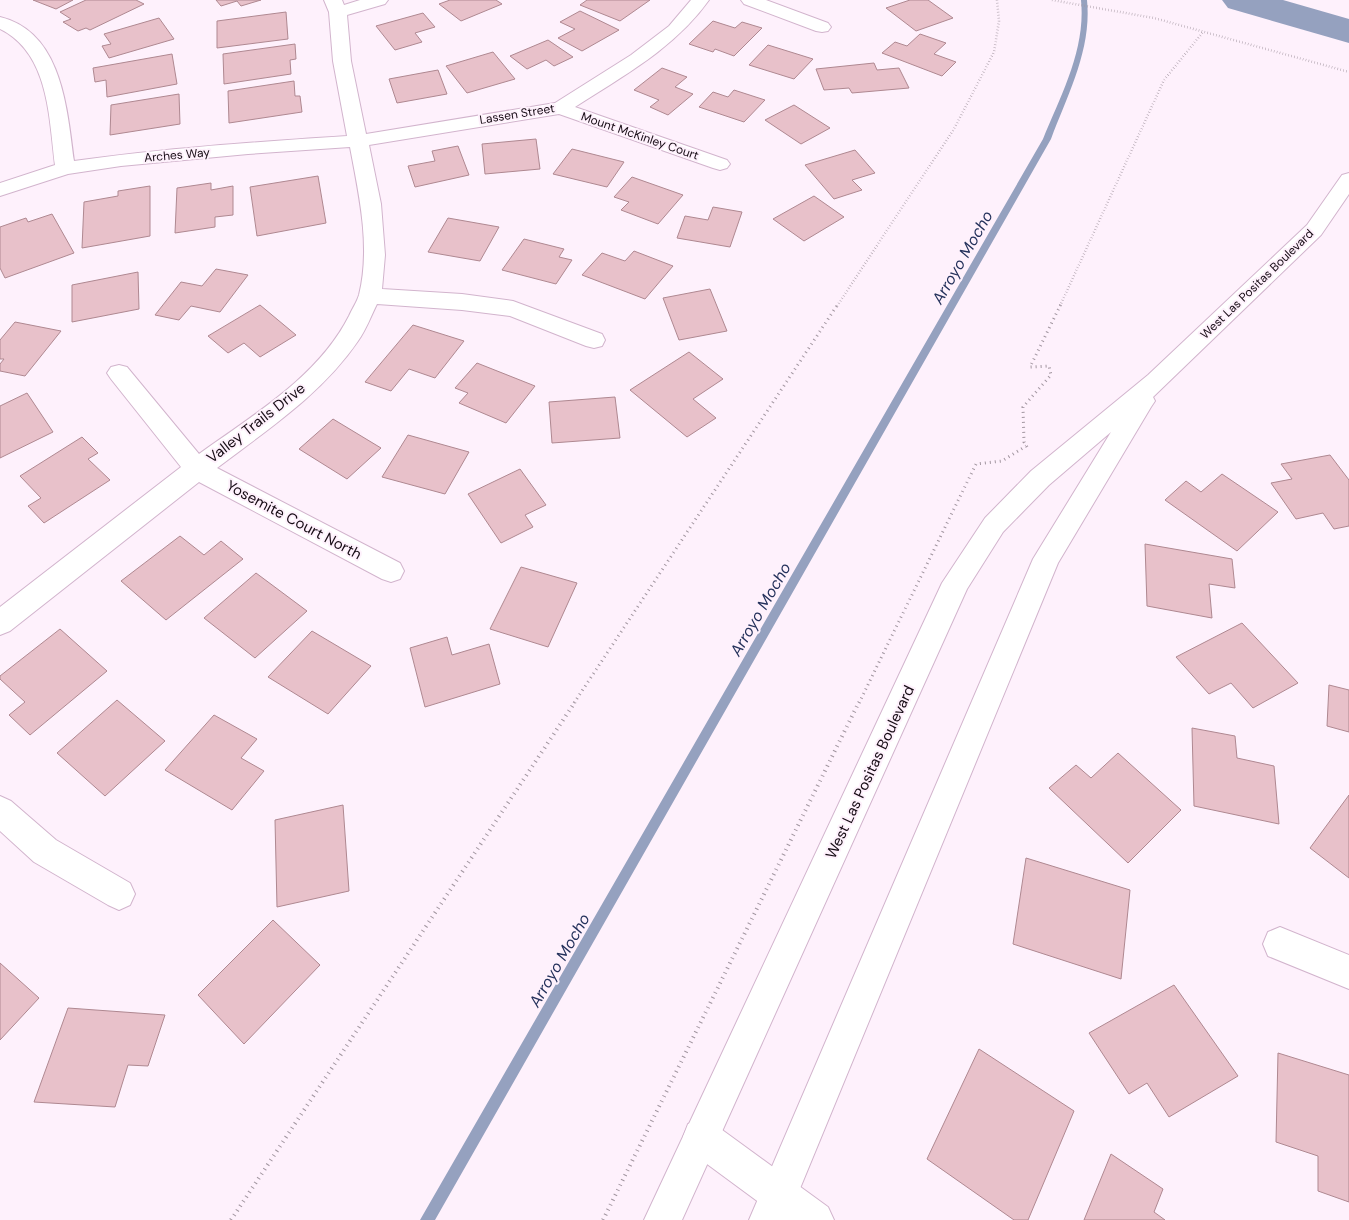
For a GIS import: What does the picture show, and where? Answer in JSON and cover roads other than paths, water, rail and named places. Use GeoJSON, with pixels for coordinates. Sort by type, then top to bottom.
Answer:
{"type":"FeatureCollection","features":[{"type":"Feature","properties":{"kind":"street"},"geometry":{"type":"LineString","coordinates":[[336,6],[379,0]]}},
{"type":"Feature","properties":{"kind":"street","name":"Lassen Street"},"geometry":{"type":"LineString","coordinates":[[358,141],[446,125],[560,108],[637,59],[674,30],[700,0]]}},
{"type":"Feature","properties":{"kind":"street"},"geometry":{"type":"LineString","coordinates":[[750,0],[822,27]]}},
{"type":"Feature","properties":{"kind":"street","name":"Valley Trails Drive"},"geometry":{"type":"LineString","coordinates":[[0,623],[284,405],[324,367],[350,336],[370,296],[374,255],[371,204],[342,62],[336,6]]}},
{"type":"Feature","properties":{"kind":"street"},"geometry":{"type":"LineString","coordinates":[[0,22],[10,26],[39,50],[54,87],[65,168]]}},
{"type":"Feature","properties":{"kind":"street","name":"Mount McKinley Court"},"geometry":{"type":"LineString","coordinates":[[560,108],[720,164]]}},
{"type":"Feature","properties":{"kind":"street","name":"Arches Way"},"geometry":{"type":"LineString","coordinates":[[0,190],[65,168],[121,160],[248,148],[358,141]]}},
{"type":"Feature","properties":{"kind":"street","name":"West Las Positas Boulevard"},"geometry":{"type":"LineString","coordinates":[[663,1220],[956,583],[994,524],[1040,478],[1156,381],[1314,230],[1349,179]]}},
{"type":"Feature","properties":{"kind":"street"},"geometry":{"type":"LineString","coordinates":[[370,296],[462,302],[513,309],[594,340]]}},
{"type":"Feature","properties":{"kind":"street"},"geometry":{"type":"LineString","coordinates":[[119,373],[197,470]]}},
{"type":"Feature","properties":{"kind":"street","name":"West Las Positas Boulevard"},"geometry":{"type":"LineString","coordinates":[[773,1206],[1046,559],[1156,381]]}},
{"type":"Feature","properties":{"kind":"street","name":"Yosemite Court North"},"geometry":{"type":"LineString","coordinates":[[197,470],[391,571]]}},
{"type":"Feature","properties":{"kind":"street"},"geometry":{"type":"LineString","coordinates":[[0,811],[45,851],[119,894]]}},
{"type":"Feature","properties":{"kind":"street"},"geometry":{"type":"LineString","coordinates":[[1280,944],[1349,972]]}},
{"type":"Feature","properties":{"kind":"street"},"geometry":{"type":"LineString","coordinates":[[701,1137],[773,1206],[815,1220]]}},
{"type":"Feature","properties":{"kind":"waterway","name":"Arroyo Mocho"},"geometry":{"type":"LineString","coordinates":[[427,1220],[1047,139],[1080,51],[1086,16],[1084,0]]}},
{"type":"Feature","properties":{"kind":"waterway"},"geometry":{"type":"LineString","coordinates":[[1241,0],[1349,31]]}}]}
